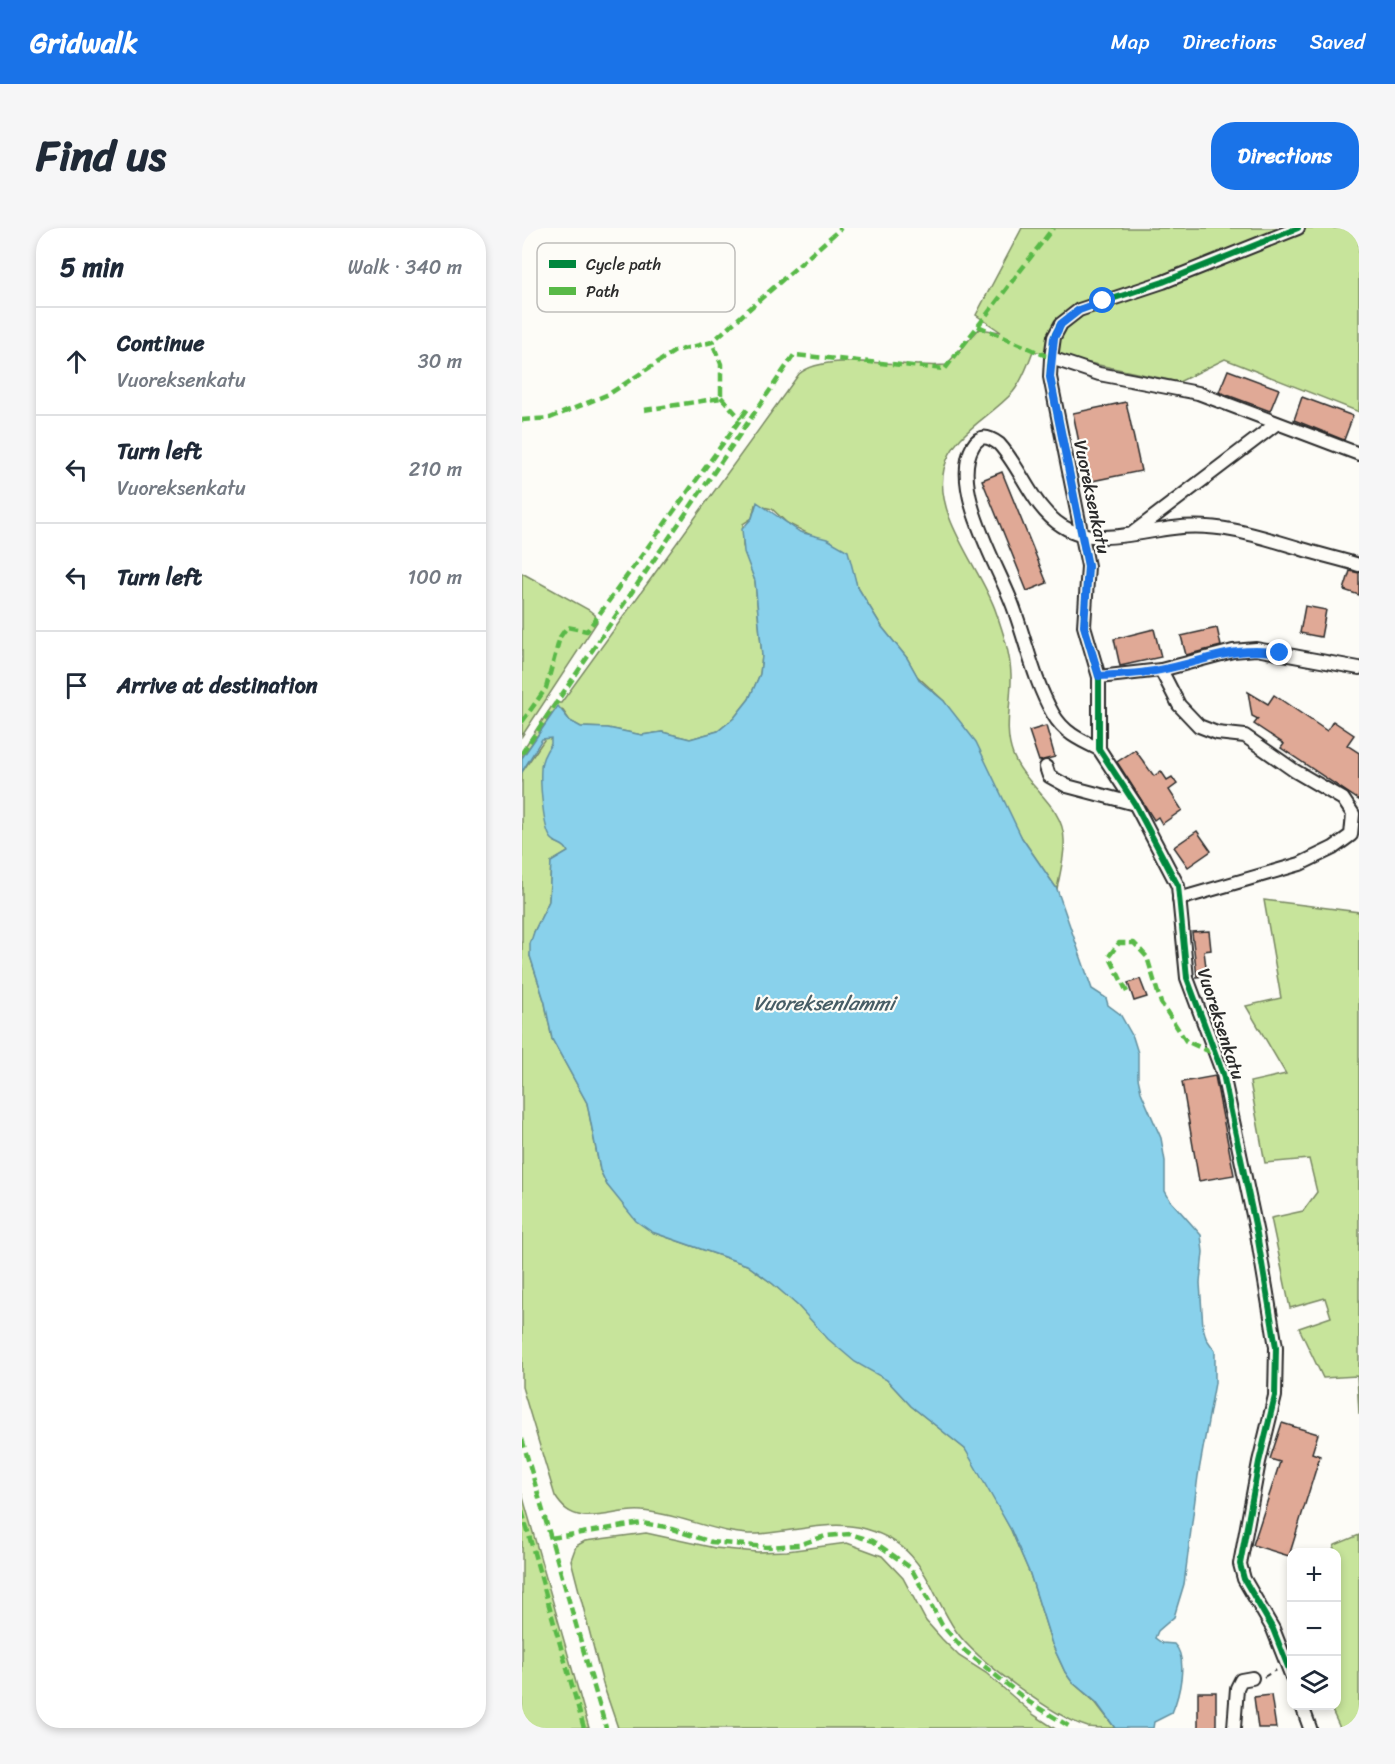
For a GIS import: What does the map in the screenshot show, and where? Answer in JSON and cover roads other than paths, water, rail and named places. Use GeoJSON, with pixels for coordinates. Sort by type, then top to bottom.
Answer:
{"type":"FeatureCollection","features":[{"type":"Feature","properties":{"kind":"street","name":"Vuoreksenkatu"},"geometry":{"type":"LineString","coordinates":[[1287,1664],[1280,1646],[1244,1579],[1240,1564],[1257,1473],[1275,1396],[1276,1347],[1234,1118],[1221,1067],[1187,978],[1178,886],[1135,804],[1099,749],[1099,676],[1084,626],[1088,566],[1050,377],[1054,338],[1061,324],[1079,310],[1163,282],[1298,228]]}},
{"type":"Feature","properties":{"kind":"street"},"geometry":{"type":"LineString","coordinates":[[1051,358],[1099,375],[1198,393],[1359,454]]}},
{"type":"Feature","properties":{"kind":"street"},"geometry":{"type":"LineString","coordinates":[[1133,533],[1276,424]]}},
{"type":"Feature","properties":{"kind":"street"},"geometry":{"type":"LineString","coordinates":[[1099,749],[1079,741],[1066,731],[1053,714],[1032,662],[1013,604],[984,544],[967,477],[967,460],[976,441],[988,437],[999,444],[1043,509],[1065,528],[1080,534],[1115,537],[1212,525],[1359,565]]}},
{"type":"Feature","properties":{"kind":"street"},"geometry":{"type":"LineString","coordinates":[[1099,676],[1161,670],[1233,651],[1256,649],[1359,668]]}},
{"type":"Feature","properties":{"kind":"street"},"geometry":{"type":"LineString","coordinates":[[1161,670],[1179,705],[1199,726],[1217,733],[1245,736],[1295,771],[1343,800],[1353,814],[1351,835],[1315,858],[1179,899]]}},
{"type":"Feature","properties":{"kind":"street"},"geometry":{"type":"LineString","coordinates":[[1046,767],[1049,776],[1067,786],[1135,804]]}},
{"type":"Feature","properties":{"kind":"street"},"geometry":{"type":"LineString","coordinates":[[1234,1728],[1237,1688],[1241,1680],[1252,1678]]}},
{"type":"Feature","properties":{"kind":"street"},"geometry":{"type":"LineString","coordinates":[[1303,1710],[1310,1728]]}},
{"type":"Feature","properties":{"kind":"water","name":"Vuoreksenlammi"},"geometry":{"type":"Polygon","coordinates":[[[757,502],[800,532],[827,539],[848,551],[857,586],[882,627],[907,658],[920,681],[944,701],[976,742],[1022,838],[1057,889],[1092,989],[1106,998],[1108,1005],[1120,1014],[1133,1037],[1138,1053],[1138,1078],[1141,1092],[1161,1138],[1165,1161],[1165,1191],[1170,1200],[1201,1235],[1203,1252],[1200,1283],[1203,1327],[1206,1338],[1215,1351],[1215,1383],[1198,1476],[1184,1584],[1174,1617],[1158,1631],[1155,1638],[1162,1643],[1174,1644],[1179,1650],[1182,1668],[1180,1687],[1172,1713],[1154,1722],[1153,1728],[1115,1728],[1096,1702],[1072,1682],[1065,1672],[1052,1644],[1030,1574],[1011,1530],[965,1449],[911,1406],[887,1380],[855,1362],[828,1339],[798,1306],[747,1265],[652,1232],[636,1221],[607,1185],[600,1170],[587,1103],[552,1039],[545,1003],[530,956],[530,944],[549,901],[551,862],[568,852],[565,847],[551,838],[544,815],[541,766],[551,744],[551,738],[542,739],[522,772],[522,758],[558,706],[570,721],[581,727],[608,728],[642,735],[662,732],[690,739],[718,731],[734,718],[749,699],[760,674],[762,656],[755,581],[744,552],[742,529],[752,518],[757,502]]]}}]}
